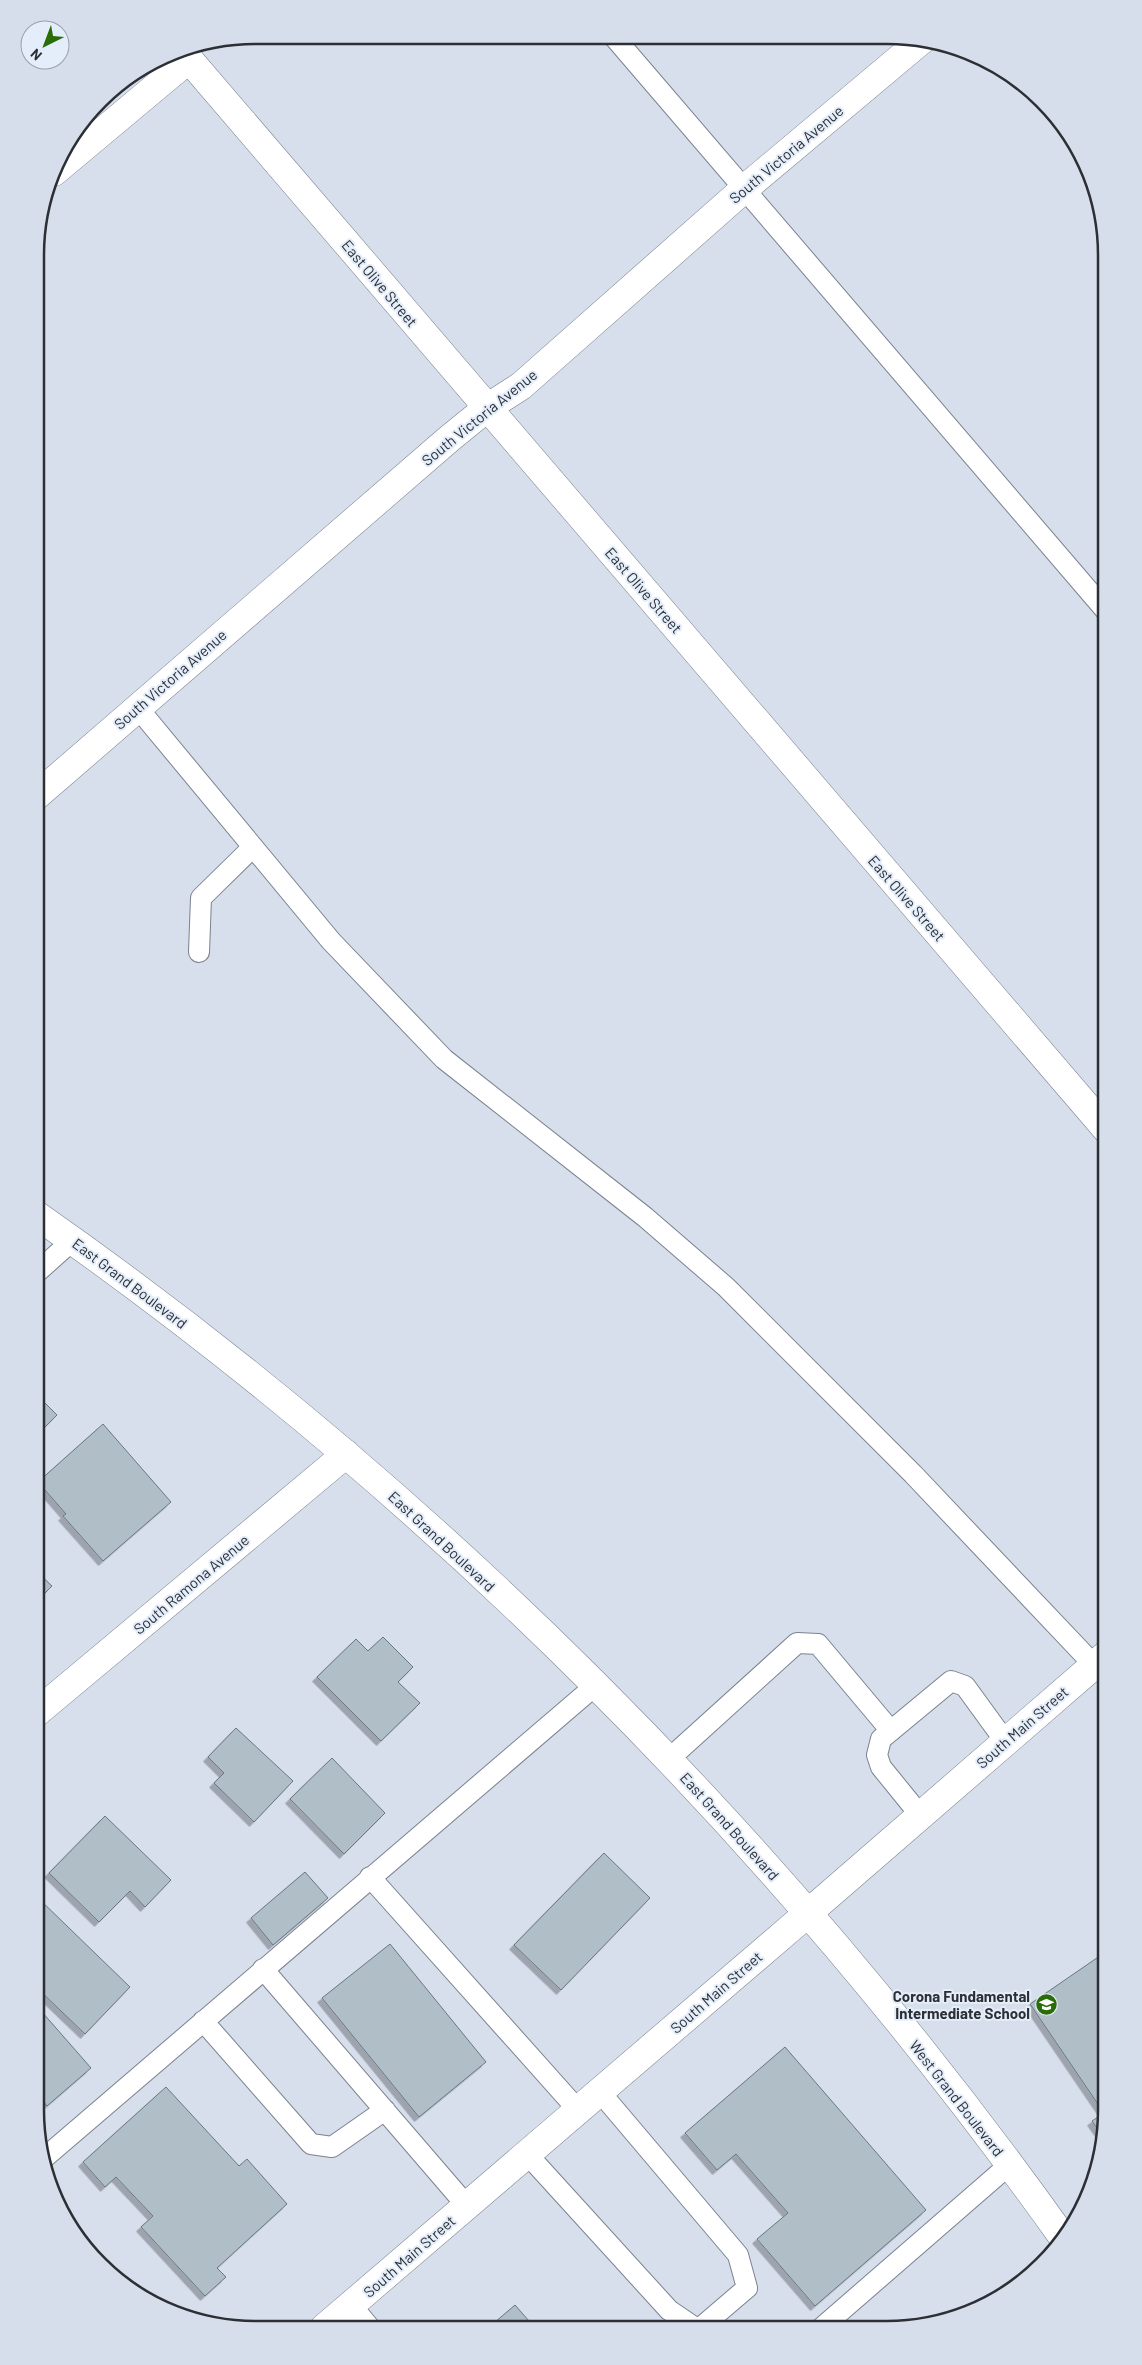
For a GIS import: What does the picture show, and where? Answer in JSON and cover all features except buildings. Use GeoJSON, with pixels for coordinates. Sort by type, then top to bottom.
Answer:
{"type":"FeatureCollection","features":[{"type":"Feature","properties":{"kind":"street","name":"South Victoria Avenue"},"geometry":{"type":"LineString","coordinates":[[44,789],[487,408],[520,386],[743,190],[915,46]]}},
{"type":"Feature","properties":{"kind":"street","name":"East Olive Street"},"geometry":{"type":"LineString","coordinates":[[186,55],[1098,1120]]}},
{"type":"Feature","properties":{"kind":"street"},"geometry":{"type":"LineString","coordinates":[[64,163],[182,57]]}},
{"type":"Feature","properties":{"kind":"street","name":"East Grand Boulevard"},"geometry":{"type":"LineString","coordinates":[[44,1220],[73,1240],[258,1381],[424,1522],[596,1685],[669,1759],[748,1845],[807,1914]]}},
{"type":"Feature","properties":{"kind":"street","name":"South Ramona Avenue"},"geometry":{"type":"LineString","coordinates":[[44,1702],[346,1454]]}},
{"type":"Feature","properties":{"kind":"street","name":"South Main Street"},"geometry":{"type":"LineString","coordinates":[[332,2321],[807,1914],[1098,1661]]}},
{"type":"Feature","properties":{"kind":"street","name":"West Grand Boulevard"},"geometry":{"type":"LineString","coordinates":[[807,1914],[912,2039],[1059,2233]]}},
{"type":"Feature","properties":{"kind":"lane"},"geometry":{"type":"LineString","coordinates":[[620,44],[743,190],[1098,602]]}},
{"type":"Feature","properties":{"kind":"lane"},"geometry":{"type":"LineString","coordinates":[[138,707],[331,941],[444,1059],[645,1217],[726,1286],[1098,1657]]}},
{"type":"Feature","properties":{"kind":"lane"},"geometry":{"type":"LineString","coordinates":[[199,952],[201,898],[254,847]]}},
{"type":"Feature","properties":{"kind":"lane"},"geometry":{"type":"LineString","coordinates":[[44,1266],[73,1240]]}},
{"type":"Feature","properties":{"kind":"lane"},"geometry":{"type":"LineString","coordinates":[[669,1759],[798,1643],[818,1644],[891,1731]]}},
{"type":"Feature","properties":{"kind":"lane"},"geometry":{"type":"LineString","coordinates":[[920,1815],[881,1768],[877,1755],[881,1739],[951,1681],[965,1686],[1005,1741]]}},
{"type":"Feature","properties":{"kind":"lane"},"geometry":{"type":"LineString","coordinates":[[49,2154],[596,1685]]}},
{"type":"Feature","properties":{"kind":"lane"},"geometry":{"type":"LineString","coordinates":[[370,1877],[578,2110]]}},
{"type":"Feature","properties":{"kind":"lane"},"geometry":{"type":"LineString","coordinates":[[263,1969],[467,2206]]}},
{"type":"Feature","properties":{"kind":"lane"},"geometry":{"type":"LineString","coordinates":[[203,2021],[311,2144],[332,2147],[385,2110]]}},
{"type":"Feature","properties":{"kind":"lane"},"geometry":{"type":"LineString","coordinates":[[600,2092],[738,2255],[747,2288],[708,2321]]}},
{"type":"Feature","properties":{"kind":"lane"},"geometry":{"type":"LineString","coordinates":[[527,2154],[668,2310],[684,2321]]}},
{"type":"Feature","properties":{"kind":"lane"},"geometry":{"type":"LineString","coordinates":[[829,2321],[1008,2165]]}},
{"type":"Feature","properties":{"kind":"lane"},"geometry":{"type":"LineString","coordinates":[[351,2305],[365,2321]]}},
{"type":"Feature","properties":{"kind":"place","name":"Corona Fundamental Intermediate School"},"geometry":{"type":"Point","coordinates":[1046,2005]}}]}
